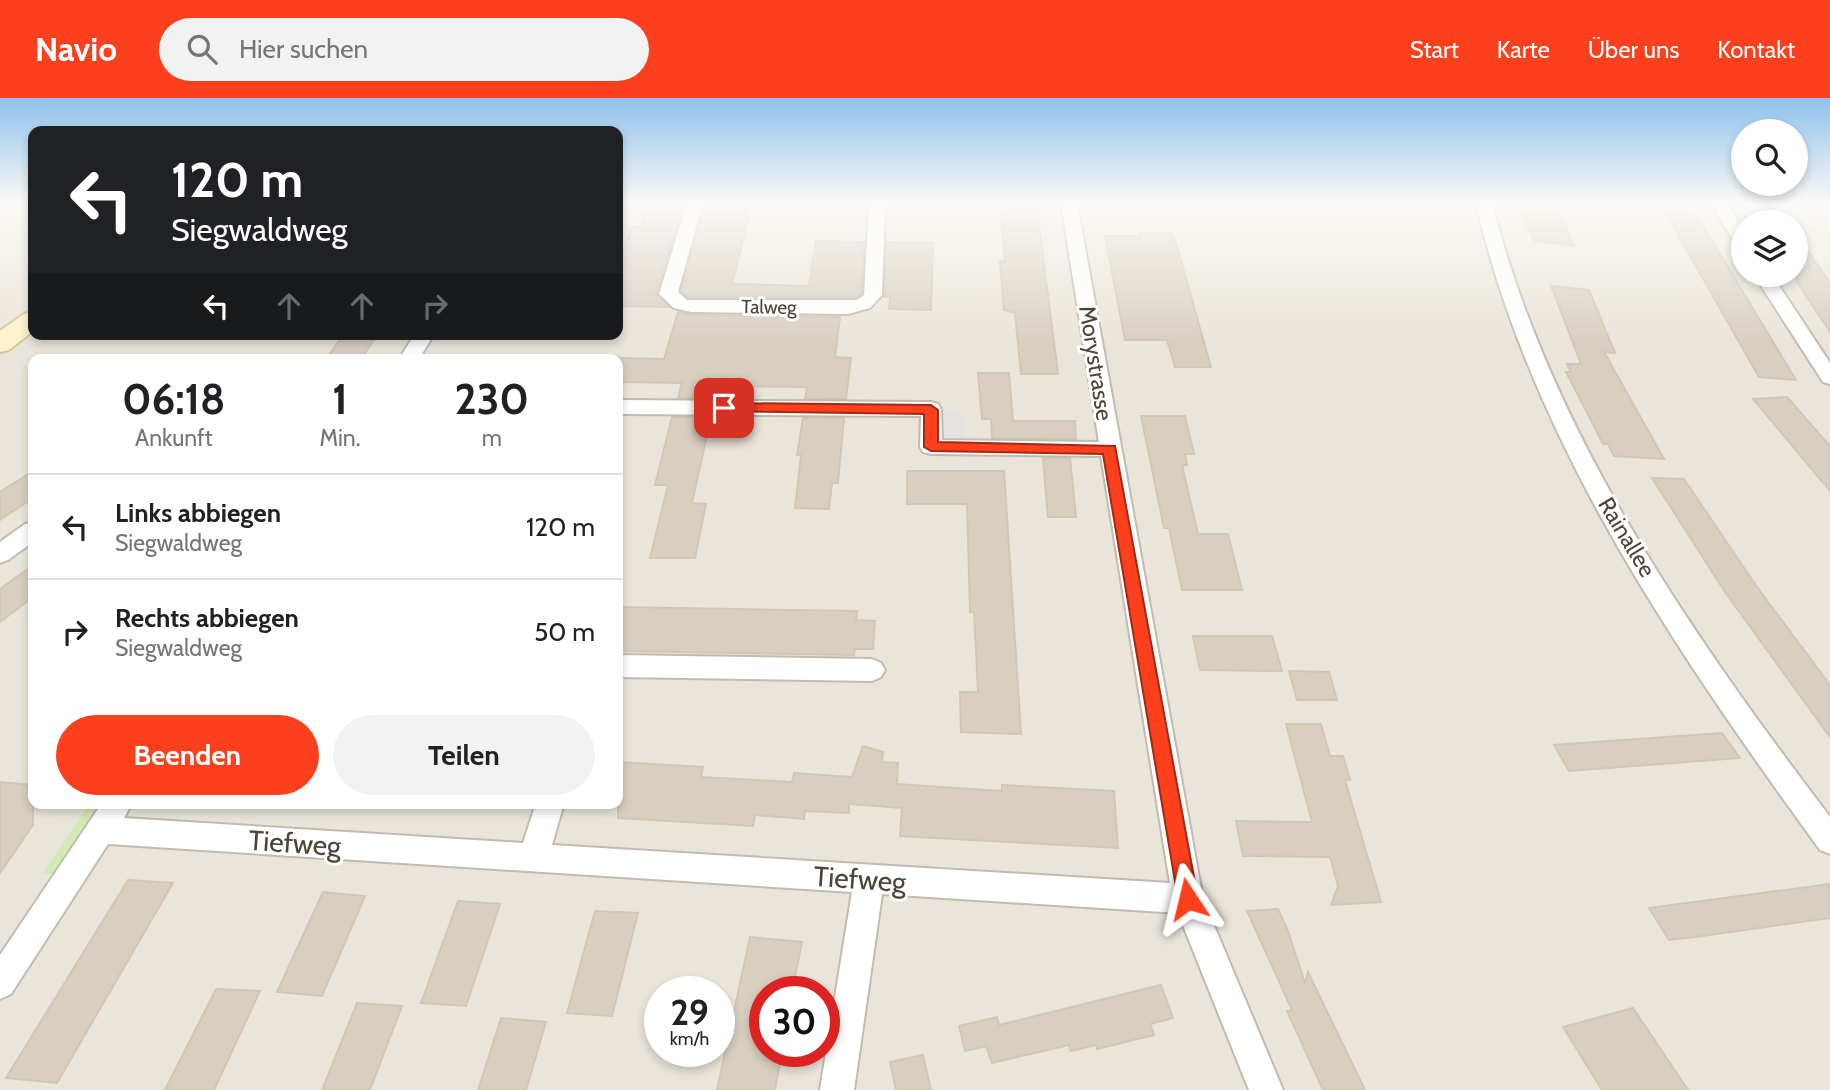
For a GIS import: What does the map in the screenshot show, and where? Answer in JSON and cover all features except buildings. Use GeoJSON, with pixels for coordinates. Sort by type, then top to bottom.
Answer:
{"type":"FeatureCollection","features":[{"type":"Feature","properties":{"kind":"street","name":"Talweg"},"geometry":{"type":"LineString","coordinates":[[681,249],[667,294],[673,300],[691,306],[843,308],[858,307],[873,295],[875,249]]}},
{"type":"Feature","properties":{"kind":"street","name":"Morystrasse"},"geometry":{"type":"LineString","coordinates":[[1077,249],[1188,899],[1266,1090]]}},
{"type":"Feature","properties":{"kind":"street","name":"Rainallee"},"geometry":{"type":"LineString","coordinates":[[1495,249],[1520,331],[1537,373],[1582,462],[1700,655],[1830,840]]}},
{"type":"Feature","properties":{"kind":"street"},"geometry":{"type":"LineString","coordinates":[[1771,287],[1830,379]]}},
{"type":"Feature","properties":{"kind":"street"},"geometry":{"type":"LineString","coordinates":[[0,344],[28,323]]}},
{"type":"Feature","properties":{"kind":"street"},"geometry":{"type":"LineString","coordinates":[[623,407],[931,410],[931,447],[1110,449]]}},
{"type":"Feature","properties":{"kind":"street"},"geometry":{"type":"LineString","coordinates":[[0,554],[28,534]]}},
{"type":"Feature","properties":{"kind":"street"},"geometry":{"type":"LineString","coordinates":[[623,666],[872,670]]}},
{"type":"Feature","properties":{"kind":"street"},"geometry":{"type":"LineString","coordinates":[[0,984],[114,809]]}},
{"type":"Feature","properties":{"kind":"street"},"geometry":{"type":"LineString","coordinates":[[533,858],[548,809]]}},
{"type":"Feature","properties":{"kind":"street","name":"Tiefweg"},"geometry":{"type":"LineString","coordinates":[[100,830],[1188,899]]}},
{"type":"Feature","properties":{"kind":"street"},"geometry":{"type":"LineString","coordinates":[[837,1090],[869,880]]}},
{"type":"Feature","properties":{"kind":"shaded area"},"geometry":{"type":"Polygon","coordinates":[[[0,249],[28,249],[28,340],[623,340],[623,249],[1731,249],[1731,287],[1808,287],[1808,249],[1830,249],[1830,1090],[0,1090],[0,249]]]}},
{"type":"Feature","properties":{"kind":"shaded area"},"geometry":{"type":"Polygon","coordinates":[[[964,412],[966,442],[945,442],[944,413],[964,412]]]}},
{"type":"Feature","properties":{"kind":"green space"},"geometry":{"type":"Polygon","coordinates":[[[86,809],[97,809],[54,874],[43,873],[86,809]]]}},
{"type":"Feature","properties":{"kind":"route"},"geometry":{"type":"LineString","coordinates":[[724,408],[931,410],[931,447],[1110,449],[1188,899]]}}]}
